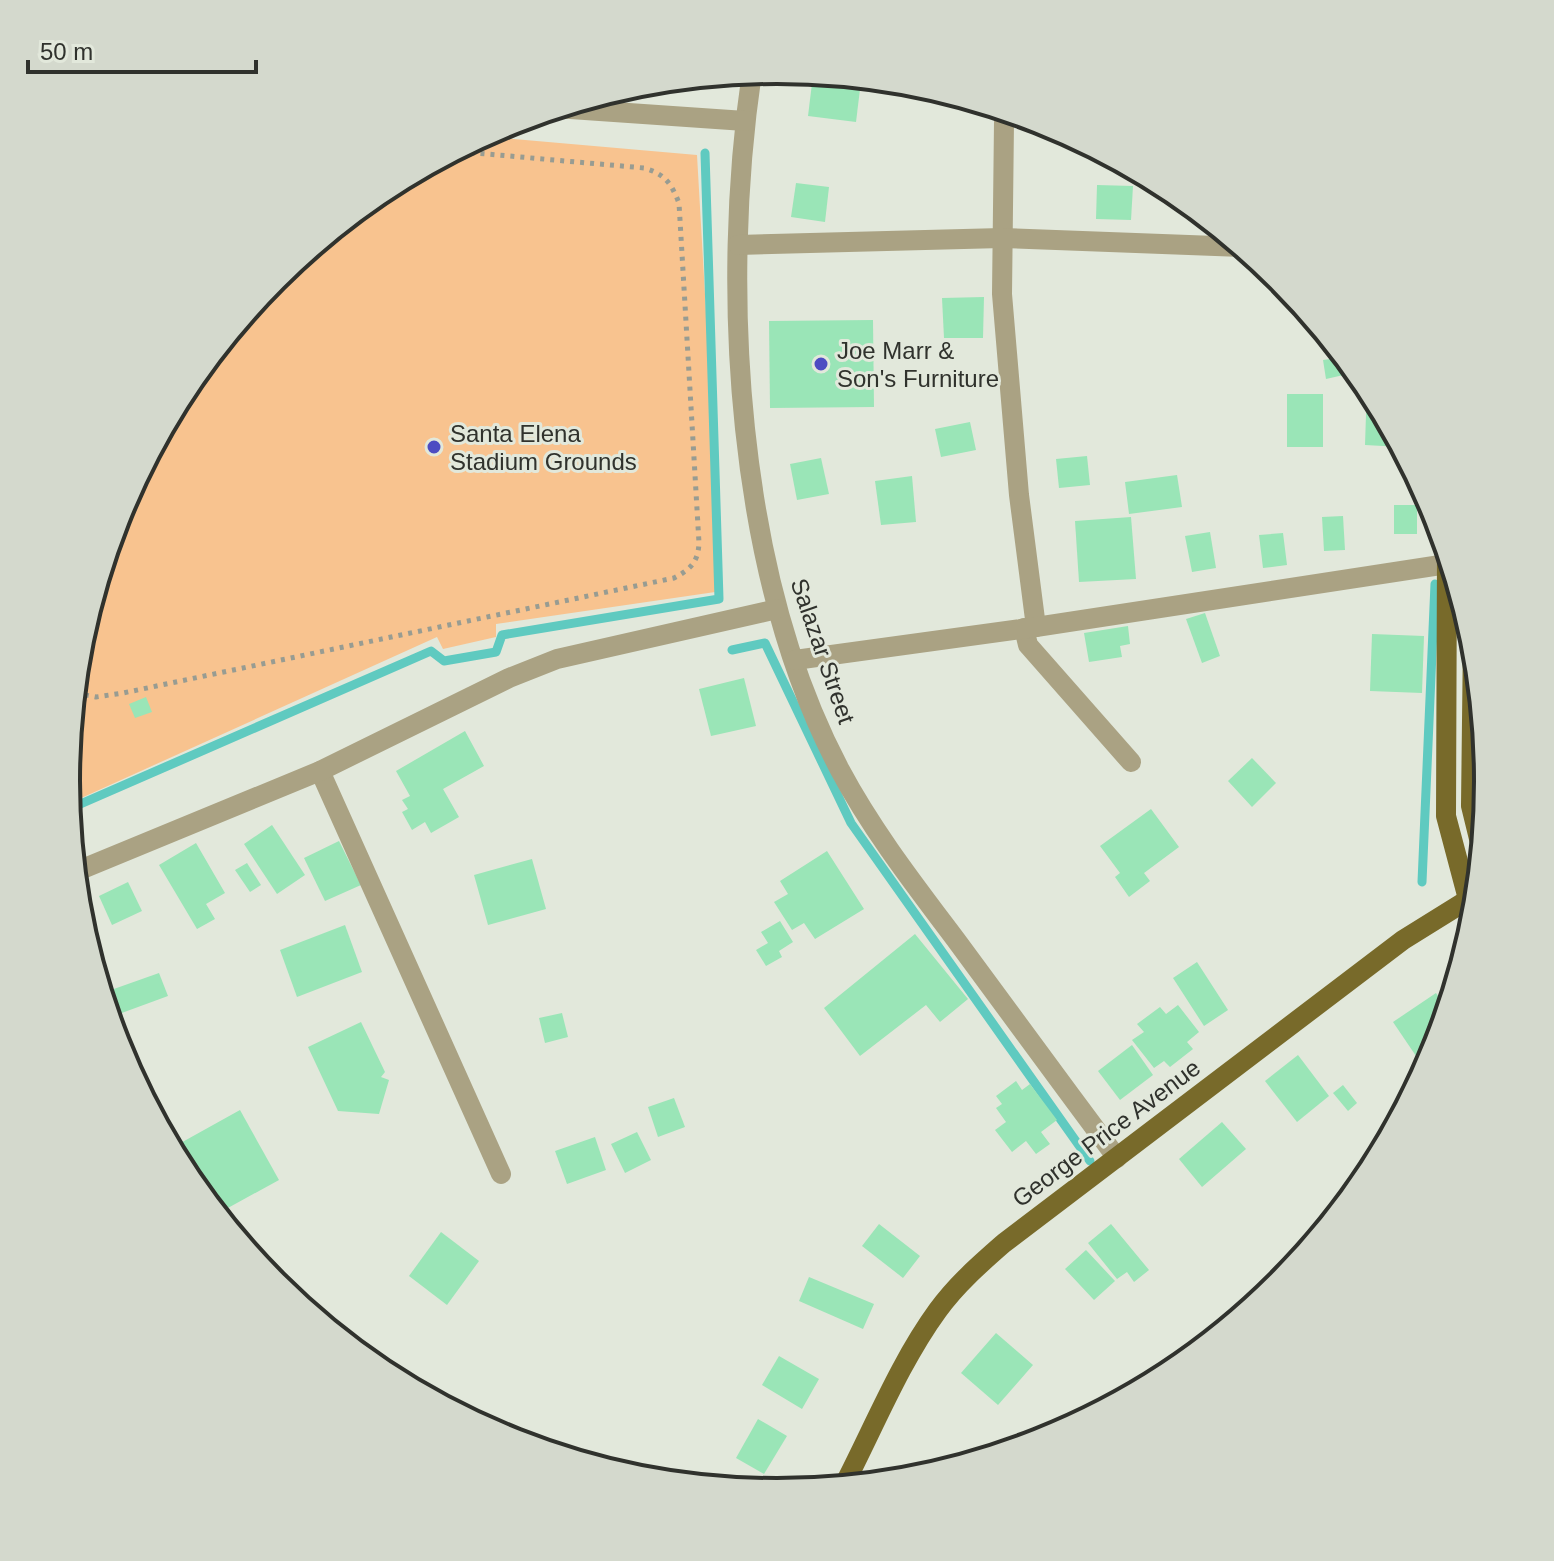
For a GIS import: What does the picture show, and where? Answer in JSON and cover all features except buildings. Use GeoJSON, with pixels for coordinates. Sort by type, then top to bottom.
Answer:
{"type":"FeatureCollection","features":[{"type":"Feature","properties":{"kind":"main road"},"geometry":{"type":"LineString","coordinates":[[1447,589],[1446,816],[1467,880]]}},
{"type":"Feature","properties":{"kind":"main road"},"geometry":{"type":"LineString","coordinates":[[1472,726],[1473,815]]}},
{"type":"Feature","properties":{"kind":"main road","name":"George Price Avenue"},"geometry":{"type":"LineString","coordinates":[[850,1474],[916,1344],[939,1309],[969,1273],[1004,1243],[1403,940],[1463,903]]}},
{"type":"Feature","properties":{"kind":"street","name":"Salazar Street"},"geometry":{"type":"LineString","coordinates":[[750,85],[745,121],[738,245],[747,431],[759,524],[777,609],[839,768],[875,829],[1117,1158]]}},
{"type":"Feature","properties":{"kind":"street"},"geometry":{"type":"LineString","coordinates":[[587,110],[745,121]]}},
{"type":"Feature","properties":{"kind":"street"},"geometry":{"type":"LineString","coordinates":[[1004,122],[1002,238],[1006,348],[1030,628],[1028,645],[1131,762]]}},
{"type":"Feature","properties":{"kind":"street"},"geometry":{"type":"LineString","coordinates":[[738,245],[1002,238],[1222,245]]}},
{"type":"Feature","properties":{"kind":"street"},"geometry":{"type":"LineString","coordinates":[[795,660],[1030,628],[1438,560]]}},
{"type":"Feature","properties":{"kind":"street"},"geometry":{"type":"LineString","coordinates":[[86,868],[320,771],[509,678],[557,659],[777,609]]}},
{"type":"Feature","properties":{"kind":"street"},"geometry":{"type":"LineString","coordinates":[[320,771],[501,1174]]}},
{"type":"Feature","properties":{"kind":"path"},"geometry":{"type":"LineString","coordinates":[[85,695],[96,697],[123,693],[674,578],[691,570],[698,556],[699,543],[679,203],[671,185],[661,173],[644,168],[474,153]]}},
{"type":"Feature","properties":{"kind":"shaded area","name":"Santa Elena Stadium Grounds"},"geometry":{"type":"Polygon","coordinates":[[[507,138],[697,155],[722,591],[496,624],[496,637],[443,649],[437,637],[80,798],[81,735],[93,645],[117,556],[133,514],[173,432],[197,393],[253,321],[284,288],[317,256],[390,201],[469,155],[507,138]]]}},
{"type":"Feature","properties":{"kind":"waterway"},"geometry":{"type":"LineString","coordinates":[[81,804],[431,651],[444,661],[496,652],[502,635],[719,599],[705,153]]}},
{"type":"Feature","properties":{"kind":"waterway"},"geometry":{"type":"LineString","coordinates":[[1422,882],[1435,584]]}},
{"type":"Feature","properties":{"kind":"waterway"},"geometry":{"type":"LineString","coordinates":[[732,650],[765,643],[851,823],[1090,1161]]}},
{"type":"Feature","properties":{"kind":"place","name":"Joe Marr & Son's Furniture"},"geometry":{"type":"Point","coordinates":[821,364]}},
{"type":"Feature","properties":{"kind":"place","name":"Santa Elena Stadium Grounds"},"geometry":{"type":"Point","coordinates":[434,447]}}]}
